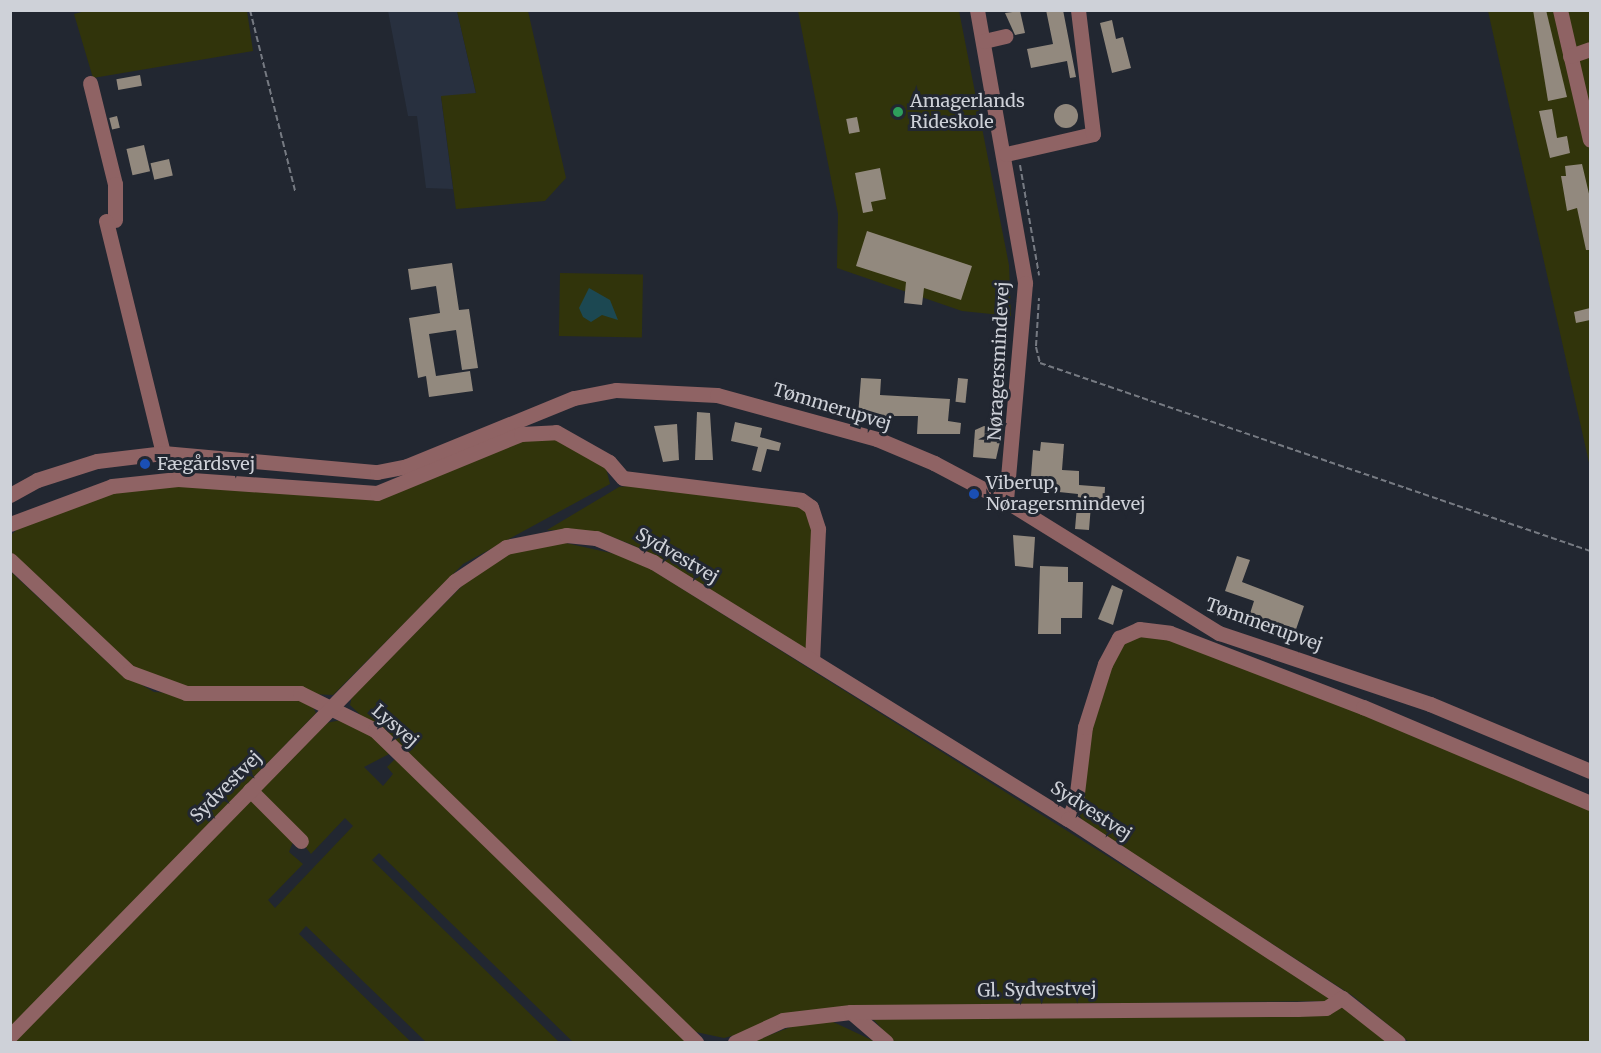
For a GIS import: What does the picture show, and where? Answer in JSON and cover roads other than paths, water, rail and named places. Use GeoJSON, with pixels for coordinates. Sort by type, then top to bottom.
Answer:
{"type":"FeatureCollection","features":[{"type":"Feature","properties":{"kind":"street","name":"Nøragersmindevej"},"geometry":{"type":"LineString","coordinates":[[977,10],[1006,153],[1025,283],[1006,501]]}},
{"type":"Feature","properties":{"kind":"street"},"geometry":{"type":"LineString","coordinates":[[1006,153],[1093,134],[1078,10]]}},
{"type":"Feature","properties":{"kind":"street"},"geometry":{"type":"LineString","coordinates":[[1560,10],[1590,140]]}},
{"type":"Feature","properties":{"kind":"street"},"geometry":{"type":"LineString","coordinates":[[984,41],[1005,36]]}},
{"type":"Feature","properties":{"kind":"street"},"geometry":{"type":"LineString","coordinates":[[1570,56],[1590,49]]}},
{"type":"Feature","properties":{"kind":"street"},"geometry":{"type":"LineString","coordinates":[[90,83],[115,184],[111,220],[163,453]]}},
{"type":"Feature","properties":{"kind":"street","name":"Tømmerupvej"},"geometry":{"type":"LineString","coordinates":[[10,495],[37,480],[97,461],[163,453],[377,472],[407,466],[574,398],[664,389],[763,406],[877,440],[1006,501],[1219,633],[1430,704],[1590,771]]}},
{"type":"Feature","properties":{"kind":"street"},"geometry":{"type":"LineString","coordinates":[[10,524],[112,486],[178,479],[377,493],[521,434],[556,432],[609,462],[622,478],[801,500],[811,507],[818,529],[812,660]]}},
{"type":"Feature","properties":{"kind":"street","name":"Sydvestvej"},"geometry":{"type":"LineString","coordinates":[[10,1036],[249,790],[479,561],[506,547],[545,537],[597,538],[626,547],[1068,819],[1342,998],[1398,1042]]}},
{"type":"Feature","properties":{"kind":"street","name":"Lysvej"},"geometry":{"type":"LineString","coordinates":[[10,560],[109,657],[138,677],[186,693],[300,693],[375,730],[696,1042]]}},
{"type":"Feature","properties":{"kind":"street"},"geometry":{"type":"LineString","coordinates":[[1068,819],[1076,801],[1085,726],[1105,664],[1119,638],[1139,629],[1170,633],[1364,707],[1590,803]]}},
{"type":"Feature","properties":{"kind":"street"},"geometry":{"type":"LineString","coordinates":[[249,790],[301,841]]}},
{"type":"Feature","properties":{"kind":"street","name":"Gl. Sydvestvej"},"geometry":{"type":"LineString","coordinates":[[735,1042],[783,1020],[851,1012],[1297,1010],[1326,1008],[1342,998]]}},
{"type":"Feature","properties":{"kind":"street"},"geometry":{"type":"LineString","coordinates":[[851,1012],[886,1042]]}},
{"type":"Feature","properties":{"kind":"place","name":"Amagerlands Rideskole"},"geometry":{"type":"Point","coordinates":[898,112]}},
{"type":"Feature","properties":{"kind":"place","name":"Fægårdsvej"},"geometry":{"type":"Point","coordinates":[145,464]}},
{"type":"Feature","properties":{"kind":"place","name":"Viberup, Nøragersmindevej"},"geometry":{"type":"Point","coordinates":[974,494]}}]}
